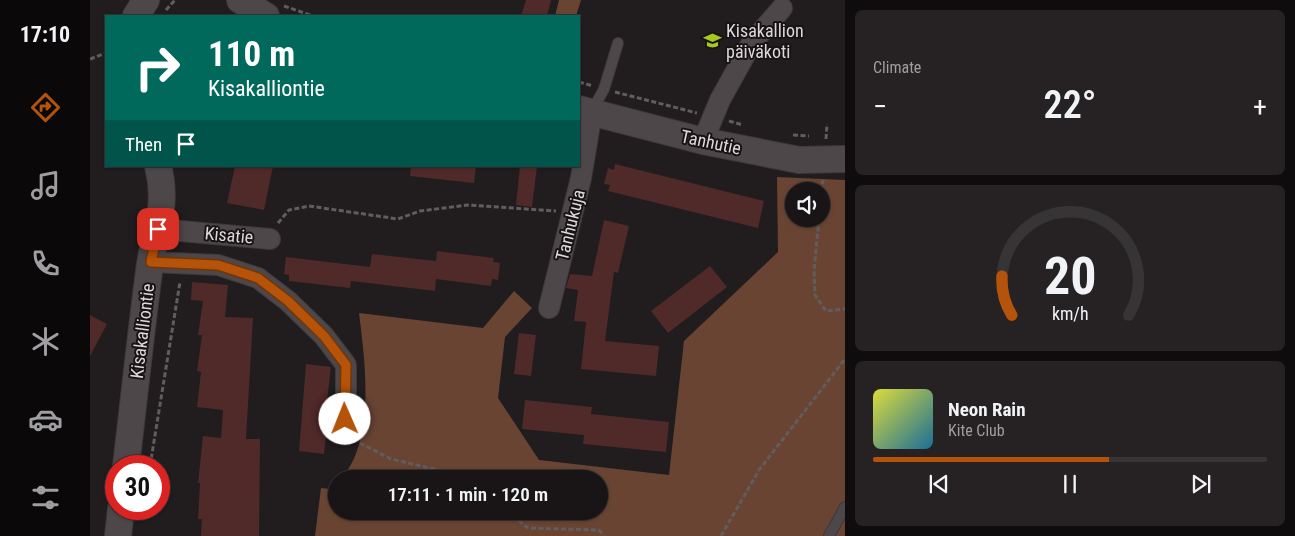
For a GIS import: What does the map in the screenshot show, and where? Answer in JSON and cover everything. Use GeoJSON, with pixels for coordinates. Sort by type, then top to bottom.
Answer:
{"type":"FeatureCollection","features":[{"type":"Feature","properties":{"kind":"street"},"geometry":{"type":"LineString","coordinates":[[137,15],[146,0]]}},
{"type":"Feature","properties":{"kind":"street"},"geometry":{"type":"LineString","coordinates":[[240,0],[275,11]]}},
{"type":"Feature","properties":{"kind":"street"},"geometry":{"type":"LineString","coordinates":[[703,142],[720,100],[751,44],[782,8]]}},
{"type":"Feature","properties":{"kind":"street","name":"Tanhutie"},"geometry":{"type":"LineString","coordinates":[[585,111],[703,142],[799,160],[845,159]]}},
{"type":"Feature","properties":{"kind":"street","name":"Tanhukuja"},"geometry":{"type":"LineString","coordinates":[[550,308],[572,212],[582,178],[585,111]]}},
{"type":"Feature","properties":{"kind":"street","name":"Kisakalliontie"},"geometry":{"type":"LineString","coordinates":[[127,455],[151,262],[162,211],[162,182],[158,167]]}},
{"type":"Feature","properties":{"kind":"street","name":"Kisatie"},"geometry":{"type":"LineString","coordinates":[[158,229],[270,239]]}},
{"type":"Feature","properties":{"kind":"street"},"geometry":{"type":"LineString","coordinates":[[151,262],[218,265],[258,278],[288,301],[324,336],[346,365],[346,435]]}},
{"type":"Feature","properties":{"kind":"street"},"geometry":{"type":"LineString","coordinates":[[118,536],[120,520]]}},
{"type":"Feature","properties":{"kind":"lane"},"geometry":{"type":"LineString","coordinates":[[585,111],[604,89],[618,43]]}},
{"type":"Feature","properties":{"kind":"lane"},"geometry":{"type":"LineString","coordinates":[[829,536],[845,507]]}},
{"type":"Feature","properties":{"kind":"path"},"geometry":{"type":"LineString","coordinates":[[162,15],[175,0]]}},
{"type":"Feature","properties":{"kind":"path"},"geometry":{"type":"LineString","coordinates":[[275,11],[305,15]]}},
{"type":"Feature","properties":{"kind":"path"},"geometry":{"type":"LineString","coordinates":[[90,59],[105,54]]}},
{"type":"Feature","properties":{"kind":"path"},"geometry":{"type":"LineString","coordinates":[[270,239],[277,223],[289,210],[309,206],[398,218],[420,211],[468,205],[572,212]]}},
{"type":"Feature","properties":{"kind":"path"},"geometry":{"type":"LineString","coordinates":[[818,227],[814,270],[815,295],[826,310],[845,309]]}},
{"type":"Feature","properties":{"kind":"path"},"geometry":{"type":"LineString","coordinates":[[152,455],[183,264]]}},
{"type":"Feature","properties":{"kind":"path"},"geometry":{"type":"LineString","coordinates":[[721,536],[759,470],[845,359]]}},
{"type":"Feature","properties":{"kind":"path"},"geometry":{"type":"LineString","coordinates":[[346,435],[391,459],[438,470]]}},
{"type":"Feature","properties":{"kind":"path"},"geometry":{"type":"LineString","coordinates":[[518,520],[528,528],[599,530],[604,536]]}},
{"type":"Feature","properties":{"kind":"shaded area"},"geometry":{"type":"Polygon","coordinates":[[[559,0],[581,0],[576,15],[555,15],[559,0]]]}},
{"type":"Feature","properties":{"kind":"shaded area"},"geometry":{"type":"Polygon","coordinates":[[[777,177],[845,180],[845,536],[315,536],[321,488],[328,489],[328,520],[608,520],[608,470],[347,470],[352,463],[364,422],[364,354],[359,313],[483,328],[514,291],[532,308],[505,337],[498,398],[539,460],[669,475],[684,341],[778,252],[777,177]]]}},
{"type":"Feature","properties":{"kind":"building"},"geometry":{"type":"Polygon","coordinates":[[[526,0],[551,0],[547,15],[521,15],[526,0]]]}},
{"type":"Feature","properties":{"kind":"building"},"geometry":{"type":"Polygon","coordinates":[[[615,164],[764,201],[758,228],[608,191],[610,185],[604,184],[608,168],[614,170],[615,164]]]}},
{"type":"Feature","properties":{"kind":"building"},"geometry":{"type":"Polygon","coordinates":[[[235,167],[273,167],[264,210],[227,203],[235,167]]]}},
{"type":"Feature","properties":{"kind":"building"},"geometry":{"type":"Polygon","coordinates":[[[411,167],[476,167],[474,183],[410,176],[411,167]]]}},
{"type":"Feature","properties":{"kind":"building"},"geometry":{"type":"Polygon","coordinates":[[[520,167],[537,167],[532,207],[516,205],[520,167]]]}},
{"type":"Feature","properties":{"kind":"building"},"geometry":{"type":"Polygon","coordinates":[[[604,220],[629,226],[618,273],[614,272],[605,341],[659,346],[656,376],[581,369],[586,322],[574,321],[578,290],[566,288],[570,274],[592,276],[604,220]]]}},
{"type":"Feature","properties":{"kind":"building"},"geometry":{"type":"Polygon","coordinates":[[[437,251],[494,258],[493,262],[500,263],[498,280],[492,279],[491,286],[436,279],[435,291],[351,281],[350,288],[289,281],[289,275],[284,274],[286,257],[370,267],[372,254],[436,261],[437,251]]]}},
{"type":"Feature","properties":{"kind":"building"},"geometry":{"type":"Polygon","coordinates":[[[710,266],[727,287],[668,333],[651,311],[710,266]]]}},
{"type":"Feature","properties":{"kind":"building"},"geometry":{"type":"Polygon","coordinates":[[[192,282],[228,285],[225,317],[253,318],[246,439],[260,439],[259,536],[201,536],[202,519],[198,519],[200,483],[198,483],[203,436],[221,438],[223,410],[197,407],[201,372],[197,371],[202,335],[198,335],[203,301],[191,300],[192,282]]]}},
{"type":"Feature","properties":{"kind":"building"},"geometry":{"type":"Polygon","coordinates":[[[90,315],[107,324],[90,356],[90,315]]]}},
{"type":"Feature","properties":{"kind":"building"},"geometry":{"type":"Polygon","coordinates":[[[519,333],[536,335],[531,376],[514,374],[519,333]]]}},
{"type":"Feature","properties":{"kind":"building"},"geometry":{"type":"Polygon","coordinates":[[[306,364],[331,367],[327,400],[330,400],[324,454],[299,451],[306,364]]]}},
{"type":"Feature","properties":{"kind":"building"},"geometry":{"type":"Polygon","coordinates":[[[525,400],[592,407],[591,414],[669,422],[666,452],[583,444],[584,435],[522,429],[525,400]]]}},
{"type":"Feature","properties":{"kind":"place","name":"Kisakallion päiväkoti"},"geometry":{"type":"Point","coordinates":[712,40]}},
{"type":"Feature","properties":{"kind":"route"},"geometry":{"type":"LineString","coordinates":[[158,229],[151,262],[218,265],[258,278],[288,301],[324,336],[346,365],[345,419]]}}]}
